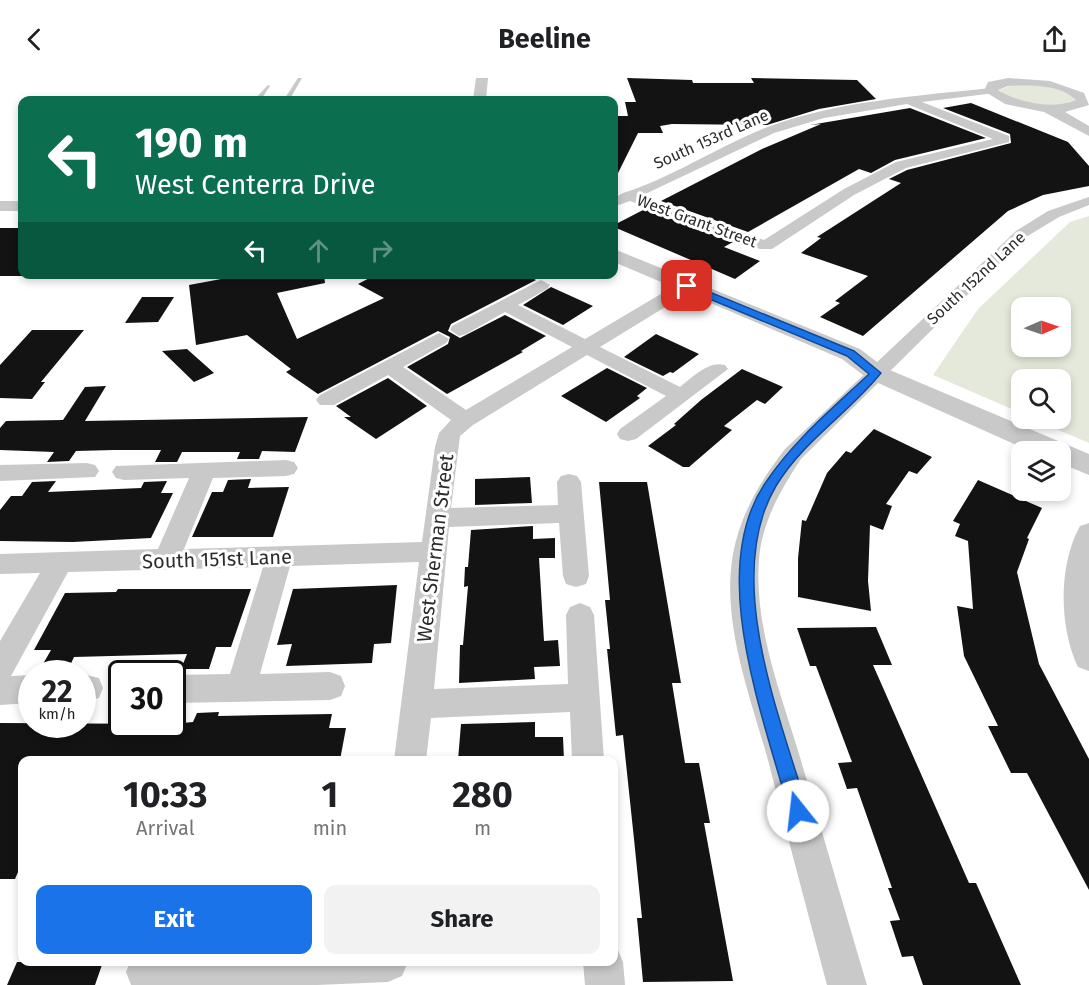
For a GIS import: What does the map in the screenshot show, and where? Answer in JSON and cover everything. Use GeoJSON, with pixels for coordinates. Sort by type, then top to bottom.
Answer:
{"type":"FeatureCollection","features":[{"type":"Feature","properties":{"kind":"street"},"geometry":{"type":"LineString","coordinates":[[480,96],[482,78]]}},
{"type":"Feature","properties":{"kind":"street"},"geometry":{"type":"LineString","coordinates":[[1030,78],[1083,93],[1084,102],[1071,107],[1046,107]]}},
{"type":"Feature","properties":{"kind":"street"},"geometry":{"type":"LineString","coordinates":[[995,88],[1008,82],[1046,84]]}},
{"type":"Feature","properties":{"kind":"street"},"geometry":{"type":"LineString","coordinates":[[995,88],[1046,107],[1089,132]]}},
{"type":"Feature","properties":{"kind":"street","name":"South 153rd Lane"},"geometry":{"type":"LineString","coordinates":[[618,202],[770,130],[824,116],[908,100],[968,95],[995,88]]}},
{"type":"Feature","properties":{"kind":"street","name":"West Grant Street"},"geometry":{"type":"LineString","coordinates":[[628,196],[766,246],[863,185],[901,165],[928,156],[1005,139],[908,100]]}},
{"type":"Feature","properties":{"kind":"street"},"geometry":{"type":"LineString","coordinates":[[1071,107],[1089,118]]}},
{"type":"Feature","properties":{"kind":"street","name":"South 152nd Lane"},"geometry":{"type":"LineString","coordinates":[[876,373],[1021,234],[1043,218],[1070,206],[1089,201]]}},
{"type":"Feature","properties":{"kind":"street"},"geometry":{"type":"LineString","coordinates":[[0,206],[18,206]]}},
{"type":"Feature","properties":{"kind":"street"},"geometry":{"type":"LineString","coordinates":[[618,257],[679,291]]}},
{"type":"Feature","properties":{"kind":"street"},"geometry":{"type":"LineString","coordinates":[[618,272],[679,291],[851,354],[876,373],[1034,441]]}},
{"type":"Feature","properties":{"kind":"street"},"geometry":{"type":"LineString","coordinates":[[459,330],[540,285]]}},
{"type":"Feature","properties":{"kind":"street","name":"West Sherman Street"},"geometry":{"type":"LineString","coordinates":[[410,756],[446,447],[450,433],[465,420],[679,291]]}},
{"type":"Feature","properties":{"kind":"street"},"geometry":{"type":"LineString","coordinates":[[504,305],[680,395]]}},
{"type":"Feature","properties":{"kind":"street"},"geometry":{"type":"LineString","coordinates":[[327,400],[439,339]]}},
{"type":"Feature","properties":{"kind":"street"},"geometry":{"type":"LineString","coordinates":[[389,366],[465,420]]}},
{"type":"Feature","properties":{"kind":"street"},"geometry":{"type":"LineString","coordinates":[[628,434],[718,369]]}},
{"type":"Feature","properties":{"kind":"street"},"geometry":{"type":"LineString","coordinates":[[847,985],[768,702],[746,610],[746,557],[756,518],[770,486],[793,454],[876,373]]}},
{"type":"Feature","properties":{"kind":"street"},"geometry":{"type":"LineString","coordinates":[[1071,457],[1089,465]]}},
{"type":"Feature","properties":{"kind":"street"},"geometry":{"type":"LineString","coordinates":[[124,472],[286,468]]}},
{"type":"Feature","properties":{"kind":"street"},"geometry":{"type":"LineString","coordinates":[[166,561],[204,470]]}},
{"type":"Feature","properties":{"kind":"street"},"geometry":{"type":"LineString","coordinates":[[2,476],[87,471]]}},
{"type":"Feature","properties":{"kind":"street"},"geometry":{"type":"LineString","coordinates":[[569,482],[576,576]]}},
{"type":"Feature","properties":{"kind":"street"},"geometry":{"type":"LineString","coordinates":[[439,518],[572,514]]}},
{"type":"Feature","properties":{"kind":"street"},"geometry":{"type":"LineString","coordinates":[[1089,533],[1084,544],[1079,601],[1085,649],[1089,658]]}},
{"type":"Feature","properties":{"kind":"street","name":"South 151st Lane"},"geometry":{"type":"LineString","coordinates":[[0,564],[434,552]]}},
{"type":"Feature","properties":{"kind":"street"},"geometry":{"type":"LineString","coordinates":[[241,688],[279,557]]}},
{"type":"Feature","properties":{"kind":"street"},"geometry":{"type":"LineString","coordinates":[[0,669],[60,562]]}},
{"type":"Feature","properties":{"kind":"street"},"geometry":{"type":"LineString","coordinates":[[580,615],[588,756]]}},
{"type":"Feature","properties":{"kind":"street"},"geometry":{"type":"LineString","coordinates":[[186,689],[330,686]]}},
{"type":"Feature","properties":{"kind":"street"},"geometry":{"type":"LineString","coordinates":[[0,691],[18,690]]}},
{"type":"Feature","properties":{"kind":"street"},"geometry":{"type":"LineString","coordinates":[[417,704],[584,697]]}},
{"type":"Feature","properties":{"kind":"street"},"geometry":{"type":"LineString","coordinates":[[146,973],[300,966]]}},
{"type":"Feature","properties":{"kind":"street"},"geometry":{"type":"LineString","coordinates":[[385,985],[387,966]]}},
{"type":"Feature","properties":{"kind":"street"},"geometry":{"type":"LineString","coordinates":[[603,966],[605,985]]}},
{"type":"Feature","properties":{"kind":"lane"},"geometry":{"type":"LineString","coordinates":[[289,96],[300,78]]}},
{"type":"Feature","properties":{"kind":"lane"},"geometry":{"type":"LineString","coordinates":[[261,96],[268,86]]}},
{"type":"Feature","properties":{"kind":"shaded area"},"geometry":{"type":"Polygon","coordinates":[[[1019,83],[1056,87],[1079,98],[1061,105],[1038,106],[1006,96],[999,90],[1019,83]]]}},
{"type":"Feature","properties":{"kind":"shaded area"},"geometry":{"type":"Polygon","coordinates":[[[1089,216],[1089,443],[1056,429],[1071,429],[1071,369],[1011,369],[1011,409],[933,375],[978,309],[1070,222],[1089,216]]]}},
{"type":"Feature","properties":{"kind":"building"},"geometry":{"type":"Polygon","coordinates":[[[627,78],[692,80],[693,83],[754,83],[751,78],[857,80],[876,99],[819,109],[767,125],[672,124],[660,126],[663,133],[638,133],[618,173],[618,116],[628,116],[625,102],[636,102],[627,78]]]}},
{"type":"Feature","properties":{"kind":"building"},"geometry":{"type":"Polygon","coordinates":[[[971,103],[1068,142],[1089,166],[1089,186],[1043,195],[1008,211],[863,336],[820,317],[840,303],[835,301],[868,276],[801,253],[821,238],[817,237],[901,183],[889,179],[907,170],[1011,143],[1010,134],[943,108],[971,103]]]}},
{"type":"Feature","properties":{"kind":"building"},"geometry":{"type":"Polygon","coordinates":[[[910,108],[986,138],[895,160],[871,173],[859,169],[748,232],[661,201],[762,149],[821,124],[810,125],[910,108]]]}},
{"type":"Feature","properties":{"kind":"building"},"geometry":{"type":"Polygon","coordinates":[[[645,209],[733,242],[724,247],[760,261],[735,279],[618,229],[618,223],[645,209]]]}},
{"type":"Feature","properties":{"kind":"building"},"geometry":{"type":"Polygon","coordinates":[[[0,228],[18,228],[18,276],[0,276],[0,228]]]}},
{"type":"Feature","properties":{"kind":"building"},"geometry":{"type":"Polygon","coordinates":[[[221,279],[325,279],[325,283],[277,293],[297,339],[384,298],[358,284],[368,279],[534,279],[536,280],[451,324],[448,331],[460,338],[505,315],[546,336],[521,351],[523,352],[447,394],[407,367],[448,344],[450,337],[438,331],[318,394],[286,372],[291,369],[247,335],[196,345],[189,285],[221,279]]]}},
{"type":"Feature","properties":{"kind":"building"},"geometry":{"type":"Polygon","coordinates":[[[551,287],[593,306],[563,325],[523,305],[551,287]]]}},
{"type":"Feature","properties":{"kind":"building"},"geometry":{"type":"Polygon","coordinates":[[[142,297],[174,297],[158,322],[125,323],[142,297]]]}},
{"type":"Feature","properties":{"kind":"building"},"geometry":{"type":"Polygon","coordinates":[[[32,330],[84,330],[41,382],[45,382],[32,399],[0,398],[0,365],[32,330]]]}},
{"type":"Feature","properties":{"kind":"building"},"geometry":{"type":"Polygon","coordinates":[[[656,334],[699,354],[673,373],[670,372],[663,376],[624,357],[656,334]]]}},
{"type":"Feature","properties":{"kind":"building"},"geometry":{"type":"Polygon","coordinates":[[[187,349],[214,373],[194,382],[162,351],[187,349]]]}},
{"type":"Feature","properties":{"kind":"building"},"geometry":{"type":"Polygon","coordinates":[[[607,368],[647,388],[637,396],[640,398],[606,422],[561,396],[607,368]]]}},
{"type":"Feature","properties":{"kind":"building"},"geometry":{"type":"Polygon","coordinates":[[[742,369],[783,387],[765,404],[757,400],[724,426],[732,430],[689,467],[683,467],[648,446],[676,425],[674,424],[701,400],[742,369]]]}},
{"type":"Feature","properties":{"kind":"building"},"geometry":{"type":"Polygon","coordinates":[[[388,378],[427,406],[376,439],[344,417],[351,417],[336,406],[388,378]]]}},
{"type":"Feature","properties":{"kind":"building"},"geometry":{"type":"Polygon","coordinates":[[[106,386],[85,421],[308,417],[295,452],[262,451],[259,459],[237,459],[240,452],[182,452],[177,462],[155,462],[161,450],[114,450],[76,451],[69,461],[47,462],[54,452],[0,450],[0,428],[6,421],[63,420],[85,387],[106,386]]]}},
{"type":"Feature","properties":{"kind":"building"},"geometry":{"type":"Polygon","coordinates":[[[874,429],[932,457],[917,474],[909,471],[886,504],[892,506],[883,530],[870,525],[868,581],[871,611],[798,597],[798,558],[802,520],[806,521],[827,473],[846,451],[851,453],[874,429]]]}},
{"type":"Feature","properties":{"kind":"building"},"geometry":{"type":"Polygon","coordinates":[[[530,477],[532,503],[475,505],[475,479],[530,477]]]}},
{"type":"Feature","properties":{"kind":"building"},"geometry":{"type":"Polygon","coordinates":[[[251,479],[248,488],[289,487],[273,537],[192,537],[212,492],[223,492],[228,480],[251,479]]]}},
{"type":"Feature","properties":{"kind":"building"},"geometry":{"type":"Polygon","coordinates":[[[978,480],[1011,494],[1011,501],[1026,501],[1042,508],[1027,538],[1029,539],[1017,572],[1039,664],[1089,759],[1089,890],[1027,773],[1011,773],[988,726],[998,726],[964,656],[957,606],[973,609],[968,541],[955,536],[960,524],[953,521],[978,480]]]}},
{"type":"Feature","properties":{"kind":"building"},"geometry":{"type":"Polygon","coordinates":[[[56,481],[48,492],[141,488],[144,482],[167,481],[161,493],[173,493],[151,538],[73,542],[0,541],[0,510],[11,496],[22,496],[32,482],[56,481]]]}},
{"type":"Feature","properties":{"kind":"building"},"geometry":{"type":"Polygon","coordinates":[[[599,482],[647,482],[681,683],[672,683],[685,763],[699,763],[710,823],[704,823],[733,981],[643,982],[637,918],[642,918],[623,735],[616,736],[607,649],[610,649],[605,600],[610,600],[599,482]]]}},
{"type":"Feature","properties":{"kind":"building"},"geometry":{"type":"Polygon","coordinates":[[[533,526],[533,539],[555,538],[555,558],[539,558],[544,641],[558,640],[560,666],[534,667],[535,679],[459,683],[460,645],[463,645],[468,586],[464,587],[465,567],[468,567],[471,530],[533,526]]]}},
{"type":"Feature","properties":{"kind":"building"},"geometry":{"type":"Polygon","coordinates":[[[397,585],[391,643],[374,644],[372,663],[286,666],[292,644],[277,645],[293,589],[397,585]]]}},
{"type":"Feature","properties":{"kind":"building"},"geometry":{"type":"Polygon","coordinates":[[[118,589],[251,589],[231,647],[216,647],[209,669],[186,669],[185,660],[187,654],[45,660],[51,650],[34,650],[65,593],[116,592],[118,589]]]}},
{"type":"Feature","properties":{"kind":"building"},"geometry":{"type":"Polygon","coordinates":[[[876,627],[892,665],[873,665],[969,883],[976,883],[1021,985],[923,985],[913,956],[902,957],[890,921],[900,920],[888,888],[892,888],[857,788],[847,789],[838,763],[852,762],[816,666],[810,666],[797,628],[876,627]]]}},
{"type":"Feature","properties":{"kind":"building"},"geometry":{"type":"Polygon","coordinates":[[[219,712],[218,716],[332,714],[329,728],[346,728],[341,756],[18,756],[18,872],[15,879],[0,879],[0,723],[18,723],[18,738],[96,738],[96,724],[108,724],[108,738],[186,738],[186,723],[193,722],[197,713],[219,712]]]}},
{"type":"Feature","properties":{"kind":"building"},"geometry":{"type":"Polygon","coordinates":[[[535,722],[535,737],[563,737],[564,756],[458,756],[461,724],[535,722]]]}},
{"type":"Feature","properties":{"kind":"building"},"geometry":{"type":"Polygon","coordinates":[[[17,962],[18,966],[102,966],[95,985],[7,985],[17,962]]]}},
{"type":"Feature","properties":{"kind":"route"},"geometry":{"type":"LineString","coordinates":[[687,286],[851,354],[876,373],[793,454],[770,486],[756,518],[746,557],[746,610],[798,811]]}}]}
